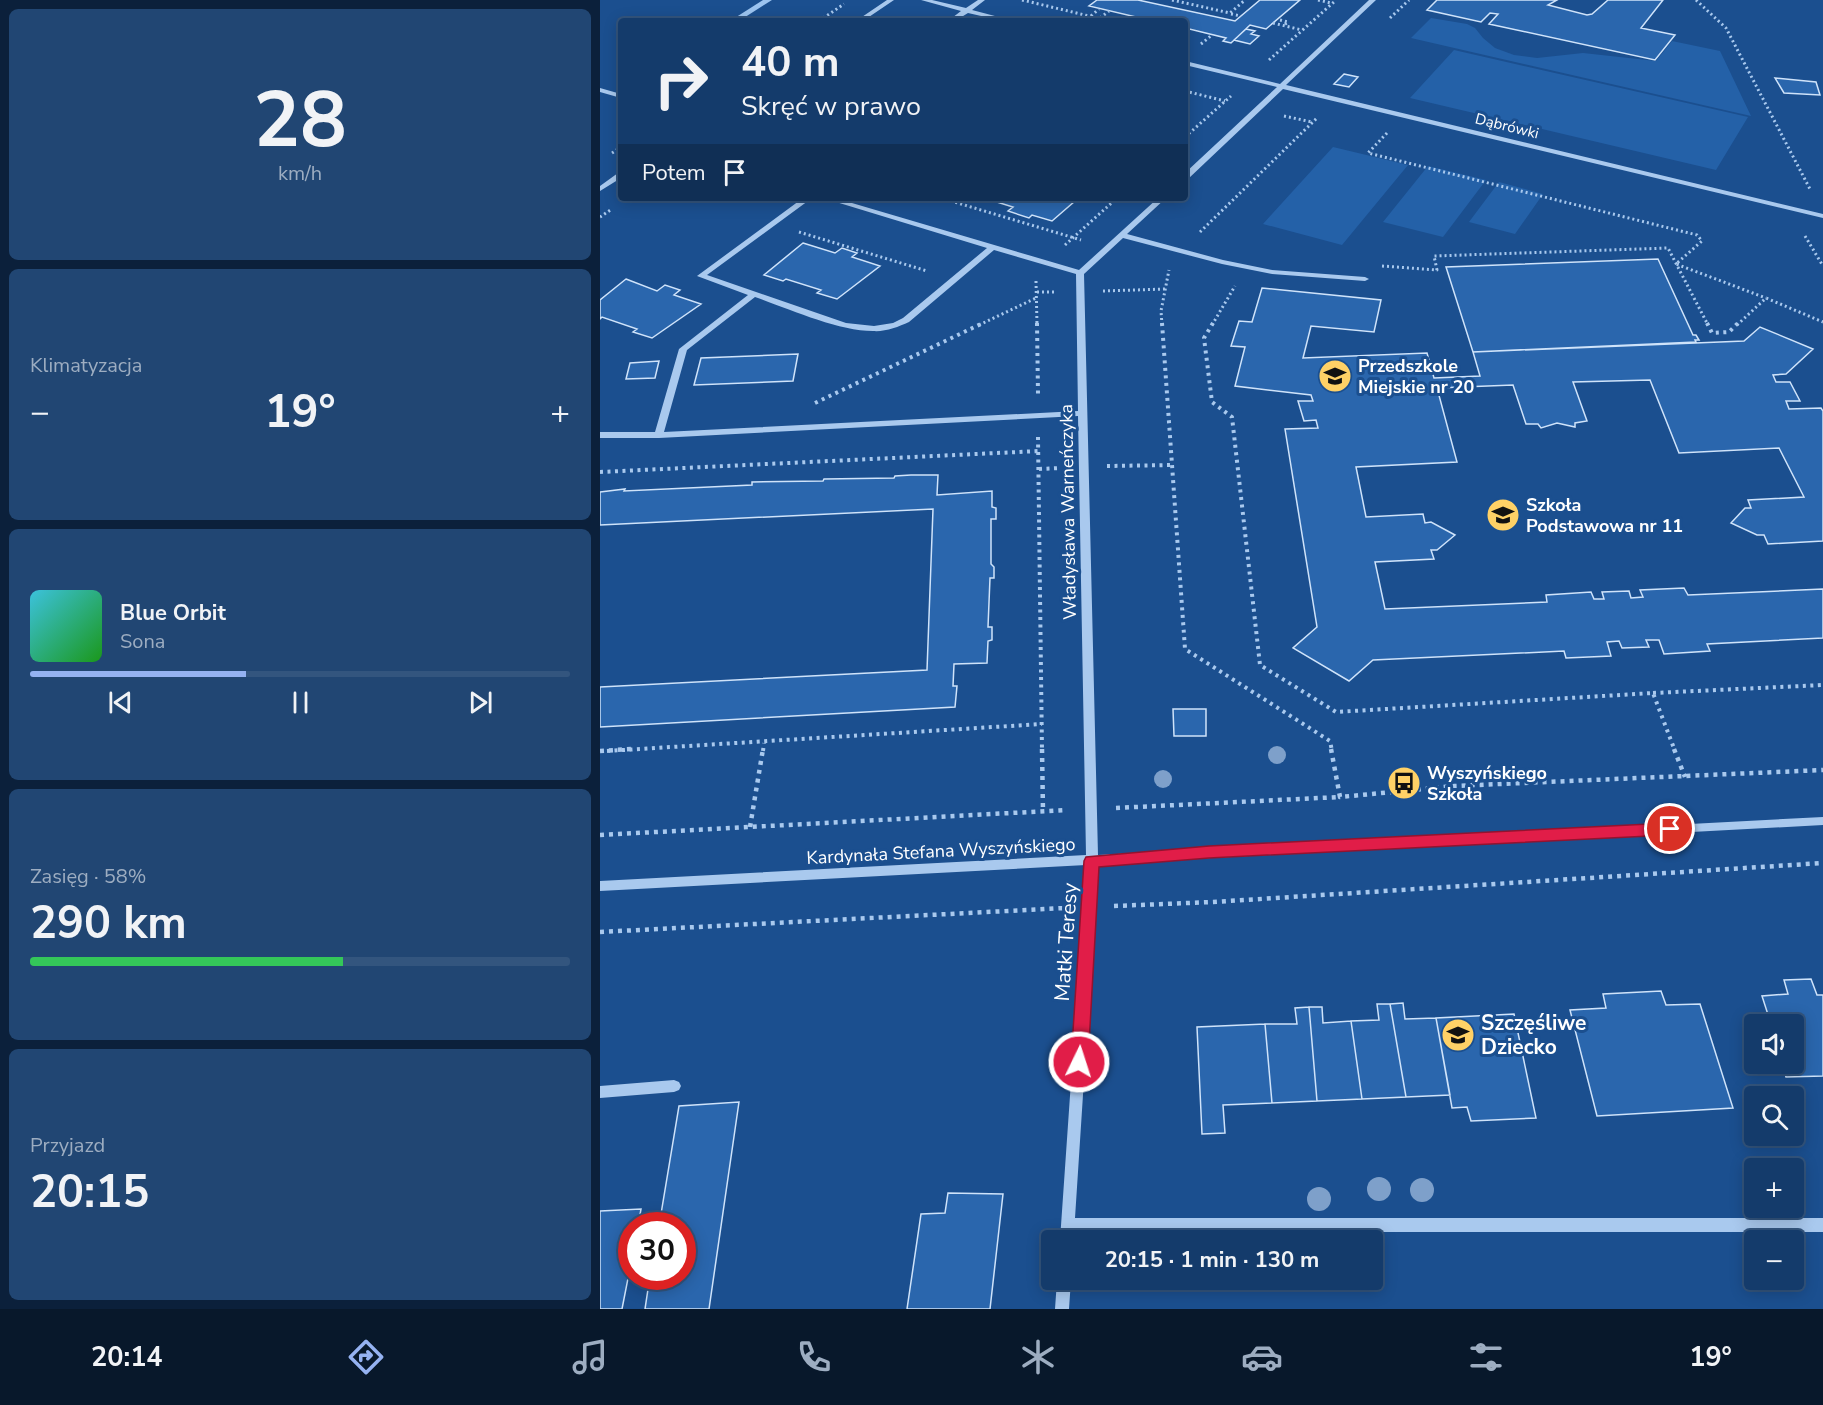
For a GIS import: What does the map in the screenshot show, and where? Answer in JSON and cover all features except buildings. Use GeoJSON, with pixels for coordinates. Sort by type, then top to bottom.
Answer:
{"type":"FeatureCollection","features":[{"type":"Feature","properties":{"kind":"street"},"geometry":{"type":"LineString","coordinates":[[864,18],[891,0]]}},
{"type":"Feature","properties":{"kind":"street"},"geometry":{"type":"LineString","coordinates":[[924,0],[999,18]]}},
{"type":"Feature","properties":{"kind":"street"},"geometry":{"type":"LineString","coordinates":[[955,18],[982,0]]}},
{"type":"Feature","properties":{"kind":"street"},"geometry":{"type":"LineString","coordinates":[[1188,174],[1373,0]]}},
{"type":"Feature","properties":{"kind":"street","name":"Dąbrówki"},"geometry":{"type":"LineString","coordinates":[[1188,64],[1823,216]]}},
{"type":"Feature","properties":{"kind":"street"},"geometry":{"type":"LineString","coordinates":[[600,90],[618,95]]}},
{"type":"Feature","properties":{"kind":"street"},"geometry":{"type":"LineString","coordinates":[[600,189],[618,178]]}},
{"type":"Feature","properties":{"kind":"street"},"geometry":{"type":"LineString","coordinates":[[804,201],[701,276],[845,325],[874,329],[895,325],[906,320],[993,247]]}},
{"type":"Feature","properties":{"kind":"street"},"geometry":{"type":"LineString","coordinates":[[837,201],[1080,273],[1159,201]]}},
{"type":"Feature","properties":{"kind":"street"},"geometry":{"type":"LineString","coordinates":[[1122,235],[1272,272],[1365,279]]}},
{"type":"Feature","properties":{"kind":"street","name":"Władysława Warneńczyka"},"geometry":{"type":"LineString","coordinates":[[1080,273],[1092,861]]}},
{"type":"Feature","properties":{"kind":"street"},"geometry":{"type":"LineString","coordinates":[[659,435],[683,349],[754,294]]}},
{"type":"Feature","properties":{"kind":"street"},"geometry":{"type":"LineString","coordinates":[[600,435],[659,435],[1083,413]]}},
{"type":"Feature","properties":{"kind":"street","name":"Kardynała Stefana Wyszyńskiego"},"geometry":{"type":"LineString","coordinates":[[600,886],[1823,820]]}},
{"type":"Feature","properties":{"kind":"street","name":"Matki Teresy"},"geometry":{"type":"LineString","coordinates":[[1068,1230],[1092,861]]}},
{"type":"Feature","properties":{"kind":"street"},"geometry":{"type":"LineString","coordinates":[[600,1092],[674,1086]]}},
{"type":"Feature","properties":{"kind":"street"},"geometry":{"type":"LineString","coordinates":[[1068,1225],[1823,1225]]}},
{"type":"Feature","properties":{"kind":"street"},"geometry":{"type":"LineString","coordinates":[[1062,1309],[1063,1290]]}},
{"type":"Feature","properties":{"kind":"path"},"geometry":{"type":"LineString","coordinates":[[823,18],[850,0]]}},
{"type":"Feature","properties":{"kind":"path"},"geometry":{"type":"LineString","coordinates":[[1022,0],[1097,18]]}},
{"type":"Feature","properties":{"kind":"path"},"geometry":{"type":"LineString","coordinates":[[1172,0],[1242,16]]}},
{"type":"Feature","properties":{"kind":"path"},"geometry":{"type":"LineString","coordinates":[[1230,14],[1245,0]]}},
{"type":"Feature","properties":{"kind":"path"},"geometry":{"type":"LineString","coordinates":[[1318,0],[1332,3]]}},
{"type":"Feature","properties":{"kind":"path"},"geometry":{"type":"LineString","coordinates":[[1264,65],[1335,0]]}},
{"type":"Feature","properties":{"kind":"path"},"geometry":{"type":"LineString","coordinates":[[1696,0],[1726,28],[1814,197],[1803,194]]}},
{"type":"Feature","properties":{"kind":"path"},"geometry":{"type":"LineString","coordinates":[[1179,8],[1185,3]]}},
{"type":"Feature","properties":{"kind":"path"},"geometry":{"type":"LineString","coordinates":[[1090,16],[1099,9]]}},
{"type":"Feature","properties":{"kind":"path"},"geometry":{"type":"LineString","coordinates":[[1101,18],[1109,11]]}},
{"type":"Feature","properties":{"kind":"path"},"geometry":{"type":"LineString","coordinates":[[1280,20],[1288,21],[1284,26]]}},
{"type":"Feature","properties":{"kind":"path"},"geometry":{"type":"LineString","coordinates":[[1273,23],[1302,30]]}},
{"type":"Feature","properties":{"kind":"path"},"geometry":{"type":"LineString","coordinates":[[1188,92],[1236,104]]}},
{"type":"Feature","properties":{"kind":"path"},"geometry":{"type":"LineString","coordinates":[[1188,134],[1233,94]]}},
{"type":"Feature","properties":{"kind":"path"},"geometry":{"type":"LineString","coordinates":[[1280,114],[1312,123]]}},
{"type":"Feature","properties":{"kind":"path"},"geometry":{"type":"LineString","coordinates":[[1319,117],[1180,251],[1170,264],[1161,310],[1185,649],[1330,741],[1340,797]]}},
{"type":"Feature","properties":{"kind":"path"},"geometry":{"type":"LineString","coordinates":[[1393,126],[1368,153],[1697,235],[1702,241],[1676,264]]}},
{"type":"Feature","properties":{"kind":"path"},"geometry":{"type":"LineString","coordinates":[[951,201],[1108,247]]}},
{"type":"Feature","properties":{"kind":"path"},"geometry":{"type":"LineString","coordinates":[[1043,812],[1036,272],[1114,201]]}},
{"type":"Feature","properties":{"kind":"path"},"geometry":{"type":"LineString","coordinates":[[773,224],[954,280]]}},
{"type":"Feature","properties":{"kind":"path"},"geometry":{"type":"LineString","coordinates":[[1803,231],[1823,266]]}},
{"type":"Feature","properties":{"kind":"path"},"geometry":{"type":"LineString","coordinates":[[1377,266],[1437,270],[1434,256],[1668,248],[1712,333],[1729,332],[1766,298]]}},
{"type":"Feature","properties":{"kind":"path"},"geometry":{"type":"LineString","coordinates":[[1676,264],[1823,321]]}},
{"type":"Feature","properties":{"kind":"path"},"geometry":{"type":"LineString","coordinates":[[1245,267],[1204,339],[1212,402],[1232,417],[1260,665],[1336,712],[1823,684]]}},
{"type":"Feature","properties":{"kind":"path"},"geometry":{"type":"LineString","coordinates":[[784,428],[824,398],[1036,298]]}},
{"type":"Feature","properties":{"kind":"path"},"geometry":{"type":"LineString","coordinates":[[600,472],[1039,452]]}},
{"type":"Feature","properties":{"kind":"path"},"geometry":{"type":"LineString","coordinates":[[1653,693],[1685,777]]}},
{"type":"Feature","properties":{"kind":"path"},"geometry":{"type":"LineString","coordinates":[[600,751],[764,743],[1042,724]]}},
{"type":"Feature","properties":{"kind":"path"},"geometry":{"type":"LineString","coordinates":[[750,827],[764,743]]}},
{"type":"Feature","properties":{"kind":"path"},"geometry":{"type":"LineString","coordinates":[[600,835],[1340,797],[1454,786],[1823,770]]}},
{"type":"Feature","properties":{"kind":"path"},"geometry":{"type":"LineString","coordinates":[[600,932],[1213,902],[1823,863]]}},
{"type":"Feature","properties":{"kind":"shaded area"},"geometry":{"type":"Polygon","coordinates":[[[1431,18],[1467,24],[1475,28],[1495,48],[1514,55],[1537,58],[1583,53],[1656,61],[1672,41],[1720,51],[1751,116],[1411,38],[1431,18]]]}},
{"type":"Feature","properties":{"kind":"shaded area"},"geometry":{"type":"Polygon","coordinates":[[[1454,50],[1748,117],[1716,170],[1410,98],[1454,50]]]}},
{"type":"Feature","properties":{"kind":"shaded area"},"geometry":{"type":"Polygon","coordinates":[[[1333,147],[1408,165],[1342,245],[1263,224],[1333,147]]]}},
{"type":"Feature","properties":{"kind":"shaded area"},"geometry":{"type":"Polygon","coordinates":[[[1428,166],[1486,180],[1443,237],[1383,222],[1428,166]]]}},
{"type":"Feature","properties":{"kind":"shaded area"},"geometry":{"type":"Polygon","coordinates":[[[1499,182],[1543,194],[1515,234],[1469,222],[1499,182]]]}},
{"type":"Feature","properties":{"kind":"waterway"},"geometry":{"type":"LineString","coordinates":[[739,18],[768,0]]}},
{"type":"Feature","properties":{"kind":"place","name":"Przedszkole Miejskie nr 20"},"geometry":{"type":"Point","coordinates":[1335,376]}},
{"type":"Feature","properties":{"kind":"place","name":"Szkoła Podstawowa nr 11"},"geometry":{"type":"Point","coordinates":[1503,515]}},
{"type":"Feature","properties":{"kind":"place","name":"Wyszyńskiego Szkoła"},"geometry":{"type":"Point","coordinates":[1404,783]}},
{"type":"Feature","properties":{"kind":"place","name":"Szczęśliwe Dziecko"},"geometry":{"type":"Point","coordinates":[1458,1035]}},
{"type":"Feature","properties":{"kind":"route"},"geometry":{"type":"LineString","coordinates":[[1079,1062],[1092,861],[1209,852],[1466,841],[1670,829]]}}]}
